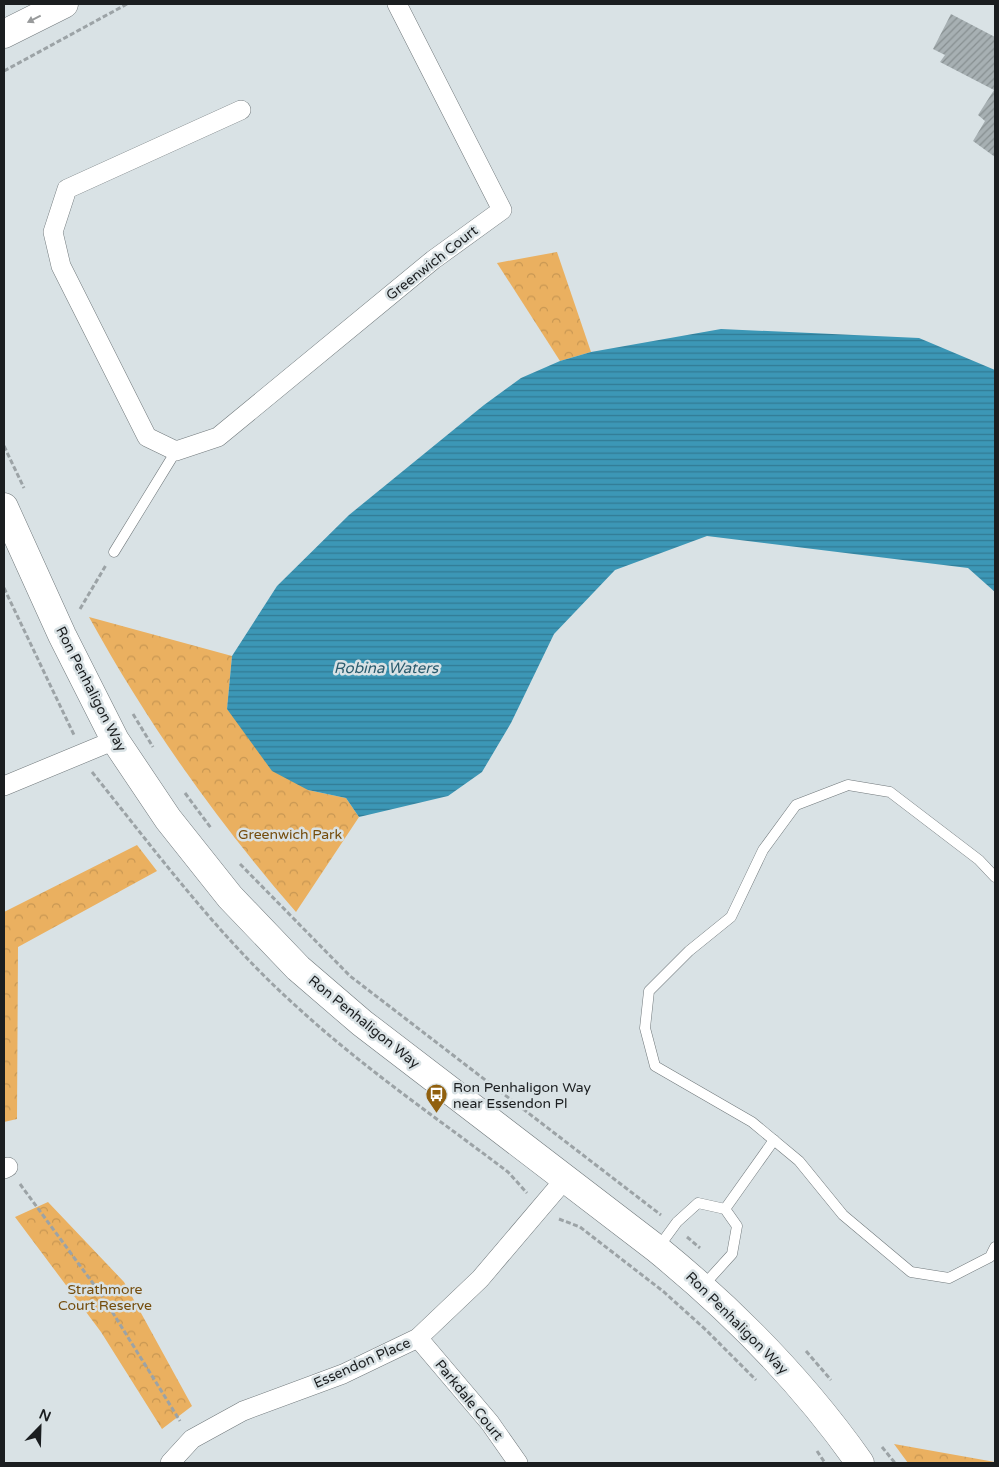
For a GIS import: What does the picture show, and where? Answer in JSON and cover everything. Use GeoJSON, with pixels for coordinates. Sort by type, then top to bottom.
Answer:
{"type":"FeatureCollection","features":[{"type":"Feature","properties":{"kind":"street"},"geometry":{"type":"LineString","coordinates":[[4,34],[64,4]]}},
{"type":"Feature","properties":{"kind":"street","name":"Greenwich Court"},"geometry":{"type":"LineString","coordinates":[[176,451],[218,437],[433,260],[502,210],[397,4]]}},
{"type":"Feature","properties":{"kind":"street"},"geometry":{"type":"LineString","coordinates":[[176,451],[147,437],[61,266],[53,232],[67,189],[241,110]]}},
{"type":"Feature","properties":{"kind":"street","name":"Ron Penhaligon Way"},"geometry":{"type":"LineString","coordinates":[[16,502],[62,635],[115,740],[168,819],[230,897],[298,968],[362,1023],[657,1248],[703,1286],[809,1397],[860,1463]]}},
{"type":"Feature","properties":{"kind":"street"},"geometry":{"type":"LineString","coordinates":[[4,786],[115,740]]}},
{"type":"Feature","properties":{"kind":"street","name":"Essendon Place"},"geometry":{"type":"LineString","coordinates":[[170,1463],[192,1439],[243,1411],[343,1374],[418,1338],[480,1279],[565,1179]]}},
{"type":"Feature","properties":{"kind":"street","name":"Parkdale Court"},"geometry":{"type":"LineString","coordinates":[[418,1338],[490,1422],[518,1463]]}},
{"type":"Feature","properties":{"kind":"lane"},"geometry":{"type":"LineString","coordinates":[[114,552],[176,451]]}},
{"type":"Feature","properties":{"kind":"lane"},"geometry":{"type":"LineString","coordinates":[[995,877],[979,860],[890,792],[848,785],[796,805],[763,850],[731,916],[689,951],[649,991],[645,1028],[655,1066],[752,1122],[799,1161],[843,1215],[911,1272],[949,1278],[990,1257],[995,1247]]}},
{"type":"Feature","properties":{"kind":"lane"},"geometry":{"type":"LineString","coordinates":[[725,1209],[774,1140]]}},
{"type":"Feature","properties":{"kind":"lane"},"geometry":{"type":"LineString","coordinates":[[657,1248],[677,1222],[698,1203],[725,1209],[737,1226],[732,1254],[703,1286]]}},
{"type":"Feature","properties":{"kind":"path"},"geometry":{"type":"LineString","coordinates":[[4,71],[127,4]]}},
{"type":"Feature","properties":{"kind":"path"},"geometry":{"type":"LineString","coordinates":[[4,446],[16,502]]}},
{"type":"Feature","properties":{"kind":"path"},"geometry":{"type":"LineString","coordinates":[[80,609],[114,552]]}},
{"type":"Feature","properties":{"kind":"path"},"geometry":{"type":"LineString","coordinates":[[76,601],[84,618]]}},
{"type":"Feature","properties":{"kind":"path"},"geometry":{"type":"LineString","coordinates":[[130,710],[158,755]]}},
{"type":"Feature","properties":{"kind":"path"},"geometry":{"type":"LineString","coordinates":[[179,786],[213,831]]}},
{"type":"Feature","properties":{"kind":"path"},"geometry":{"type":"LineString","coordinates":[[236,860],[350,976],[666,1219]]}},
{"type":"Feature","properties":{"kind":"path"},"geometry":{"type":"LineString","coordinates":[[6,1168],[103,1297],[192,1439]]}},
{"type":"Feature","properties":{"kind":"path"},"geometry":{"type":"LineString","coordinates":[[683,1234],[703,1251]]}},
{"type":"Feature","properties":{"kind":"green space"},"geometry":{"type":"Polygon","coordinates":[[[557,252],[591,352],[560,361],[497,263],[557,252]]]}},
{"type":"Feature","properties":{"kind":"green space","name":"Greenwich Park"},"geometry":{"type":"Polygon","coordinates":[[[89,617],[232,656],[227,709],[308,790],[346,798],[359,817],[296,912],[238,842],[159,733],[89,617]]]}},
{"type":"Feature","properties":{"kind":"green space"},"geometry":{"type":"Polygon","coordinates":[[[137,845],[157,871],[18,947],[17,1119],[4,1122],[4,912],[137,845]]]}},
{"type":"Feature","properties":{"kind":"green space","name":"Strathmore Court Reserve"},"geometry":{"type":"Polygon","coordinates":[[[48,1202],[124,1282],[192,1406],[162,1429],[101,1332],[15,1217],[48,1202]]]}},
{"type":"Feature","properties":{"kind":"green space"},"geometry":{"type":"Polygon","coordinates":[[[894,1444],[995,1462],[995,1463],[908,1463],[894,1444]]]}},
{"type":"Feature","properties":{"kind":"water","name":"Robina Waters"},"geometry":{"type":"Polygon","coordinates":[[[721,329],[919,338],[995,370],[995,592],[968,568],[707,536],[615,570],[554,634],[511,723],[482,772],[448,796],[359,817],[346,798],[308,790],[272,771],[227,709],[232,656],[277,586],[349,515],[484,405],[521,378],[560,361],[591,352],[721,329]]]}},
{"type":"Feature","properties":{"kind":"building"},"geometry":{"type":"Polygon","coordinates":[[[951,14],[995,37],[995,157],[973,141],[985,121],[978,115],[994,90],[940,62],[945,55],[933,49],[951,14]]]}},
{"type":"Feature","properties":{"kind":"place","name":"Ron Penhaligon Way near Essendon Pl"},"geometry":{"type":"Point","coordinates":[437,1114]}}]}
